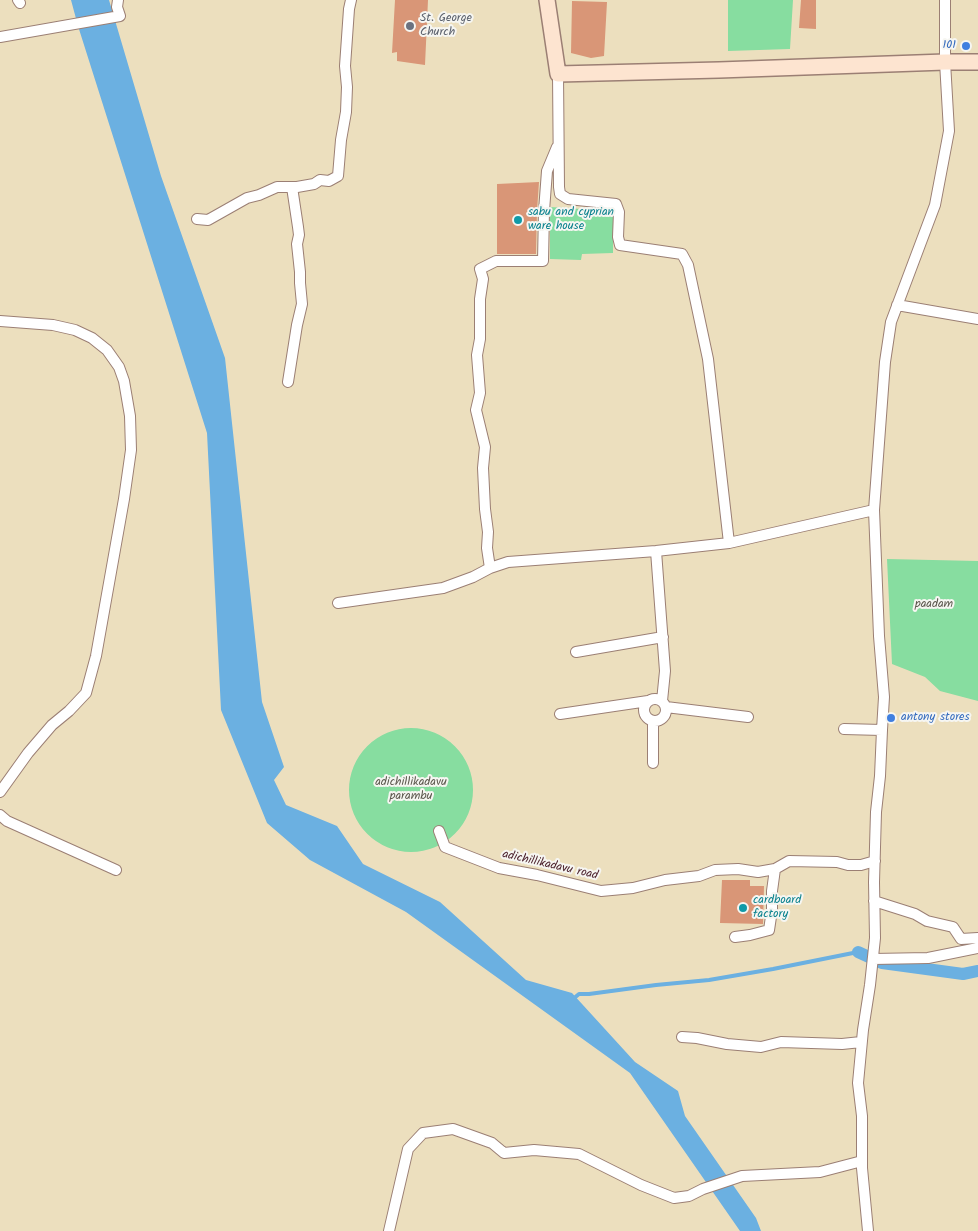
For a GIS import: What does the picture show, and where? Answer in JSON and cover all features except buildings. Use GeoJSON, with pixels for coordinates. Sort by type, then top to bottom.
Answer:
{"type":"FeatureCollection","features":[{"type":"Feature","properties":{"kind":"main road"},"geometry":{"type":"LineString","coordinates":[[547,0],[558,74],[978,62]]}},
{"type":"Feature","properties":{"kind":"street"},"geometry":{"type":"LineString","coordinates":[[0,36],[120,16],[117,7],[118,0]]}},
{"type":"Feature","properties":{"kind":"street"},"geometry":{"type":"LineString","coordinates":[[197,219],[208,220],[247,198],[277,187],[314,184],[320,180],[329,181],[338,176],[346,112],[347,87],[345,66],[351,0]]}},
{"type":"Feature","properties":{"kind":"street"},"geometry":{"type":"LineString","coordinates":[[868,1231],[862,1161],[862,1116],[858,1083],[875,938],[876,812],[884,697],[879,636],[874,510],[885,362],[891,322],[935,205],[949,131],[945,62],[945,0]]}},
{"type":"Feature","properties":{"kind":"street"},"geometry":{"type":"LineString","coordinates":[[558,74],[560,194],[568,199],[616,204],[619,212],[618,238],[620,245],[682,254],[688,264],[708,360],[729,543]]}},
{"type":"Feature","properties":{"kind":"street"},"geometry":{"type":"LineString","coordinates":[[490,568],[487,548],[488,532],[483,468],[485,447],[476,410],[480,393],[477,355],[480,339],[482,279],[480,269],[496,261],[544,261],[544,203],[547,171],[559,144]]}},
{"type":"Feature","properties":{"kind":"street"},"geometry":{"type":"LineString","coordinates":[[288,382],[302,304],[297,244],[299,235],[292,187]]}},
{"type":"Feature","properties":{"kind":"street"},"geometry":{"type":"LineString","coordinates":[[897,305],[978,319]]}},
{"type":"Feature","properties":{"kind":"street"},"geometry":{"type":"LineString","coordinates":[[0,321],[53,325],[75,330],[92,338],[108,350],[119,367],[124,381],[130,416],[131,450],[96,656],[86,693],[52,725],[28,753],[0,792]]}},
{"type":"Feature","properties":{"kind":"street"},"geometry":{"type":"LineString","coordinates":[[338,603],[443,588],[508,562],[729,543],[874,510]]}},
{"type":"Feature","properties":{"kind":"street"},"geometry":{"type":"LineString","coordinates":[[648,701],[644,707],[647,718],[653,721],[664,718],[667,711],[664,704],[665,671],[656,550]]}},
{"type":"Feature","properties":{"kind":"street"},"geometry":{"type":"LineString","coordinates":[[576,652],[663,637]]}},
{"type":"Feature","properties":{"kind":"street"},"geometry":{"type":"LineString","coordinates":[[560,714],[648,701],[655,698],[664,704],[748,717]]}},
{"type":"Feature","properties":{"kind":"street"},"geometry":{"type":"LineString","coordinates":[[653,721],[653,763]]}},
{"type":"Feature","properties":{"kind":"street"},"geometry":{"type":"LineString","coordinates":[[844,728],[882,730]]}},
{"type":"Feature","properties":{"kind":"street"},"geometry":{"type":"LineString","coordinates":[[0,815],[7,821],[116,870]]}},
{"type":"Feature","properties":{"kind":"street","name":"adichillikadavu road"},"geometry":{"type":"LineString","coordinates":[[439,831],[445,847],[499,868],[537,875],[601,891],[633,888],[665,880],[699,876],[715,870],[738,869],[758,872],[775,869],[789,861],[837,862],[848,866],[862,865],[875,861]]}},
{"type":"Feature","properties":{"kind":"street"},"geometry":{"type":"LineString","coordinates":[[735,937],[750,936],[769,930],[775,869]]}},
{"type":"Feature","properties":{"kind":"street"},"geometry":{"type":"LineString","coordinates":[[874,901],[915,914],[927,921],[953,927],[961,940],[978,938]]}},
{"type":"Feature","properties":{"kind":"street"},"geometry":{"type":"LineString","coordinates":[[873,959],[928,958],[978,948]]}},
{"type":"Feature","properties":{"kind":"street"},"geometry":{"type":"LineString","coordinates":[[682,1037],[761,1047],[782,1042],[842,1044],[862,1042]]}},
{"type":"Feature","properties":{"kind":"street"},"geometry":{"type":"LineString","coordinates":[[388,1231],[408,1149],[423,1133],[453,1129],[492,1143],[504,1153],[534,1150],[579,1154],[641,1186],[674,1198],[690,1196],[703,1189],[742,1176],[820,1172],[862,1161]]}},
{"type":"Feature","properties":{"kind":"green space"},"geometry":{"type":"Polygon","coordinates":[[[728,0],[793,0],[790,49],[728,51],[728,0]]]}},
{"type":"Feature","properties":{"kind":"green space"},"geometry":{"type":"Polygon","coordinates":[[[550,207],[613,211],[613,253],[582,254],[581,260],[550,259],[550,207]]]}},
{"type":"Feature","properties":{"kind":"green space","name":"paadam"},"geometry":{"type":"Polygon","coordinates":[[[887,559],[978,561],[978,701],[940,691],[925,677],[892,664],[887,559]]]}},
{"type":"Feature","properties":{"kind":"green space","name":"adichillikadavu parambu"},"geometry":{"type":"Polygon","coordinates":[[[411,728],[435,733],[455,746],[468,766],[473,790],[468,814],[455,834],[435,847],[411,852],[387,847],[367,834],[354,814],[349,790],[354,766],[367,746],[387,733],[411,728]]]}},
{"type":"Feature","properties":{"kind":"water"},"geometry":{"type":"Polygon","coordinates":[[[71,0],[109,0],[161,176],[225,358],[262,702],[284,767],[274,780],[286,805],[337,826],[363,864],[440,902],[526,980],[572,993],[635,1062],[678,1091],[685,1116],[756,1218],[761,1231],[740,1231],[630,1073],[406,912],[310,860],[267,823],[221,710],[207,433],[71,0]]]}},
{"type":"Feature","properties":{"kind":"waterway"},"geometry":{"type":"LineString","coordinates":[[573,999],[579,994],[709,980],[858,952]]}},
{"type":"Feature","properties":{"kind":"waterway"},"geometry":{"type":"LineString","coordinates":[[858,952],[882,963],[963,974],[978,971]]}},
{"type":"Feature","properties":{"kind":"place","name":"St. George Church"},"geometry":{"type":"Point","coordinates":[410,26]}},
{"type":"Feature","properties":{"kind":"place","name":"101"},"geometry":{"type":"Point","coordinates":[966,46]}},
{"type":"Feature","properties":{"kind":"place","name":"sabu and cyprian ware house"},"geometry":{"type":"Point","coordinates":[518,220]}},
{"type":"Feature","properties":{"kind":"place","name":"antony stores"},"geometry":{"type":"Point","coordinates":[891,718]}},
{"type":"Feature","properties":{"kind":"place","name":"cardboard factory"},"geometry":{"type":"Point","coordinates":[743,908]}}]}
